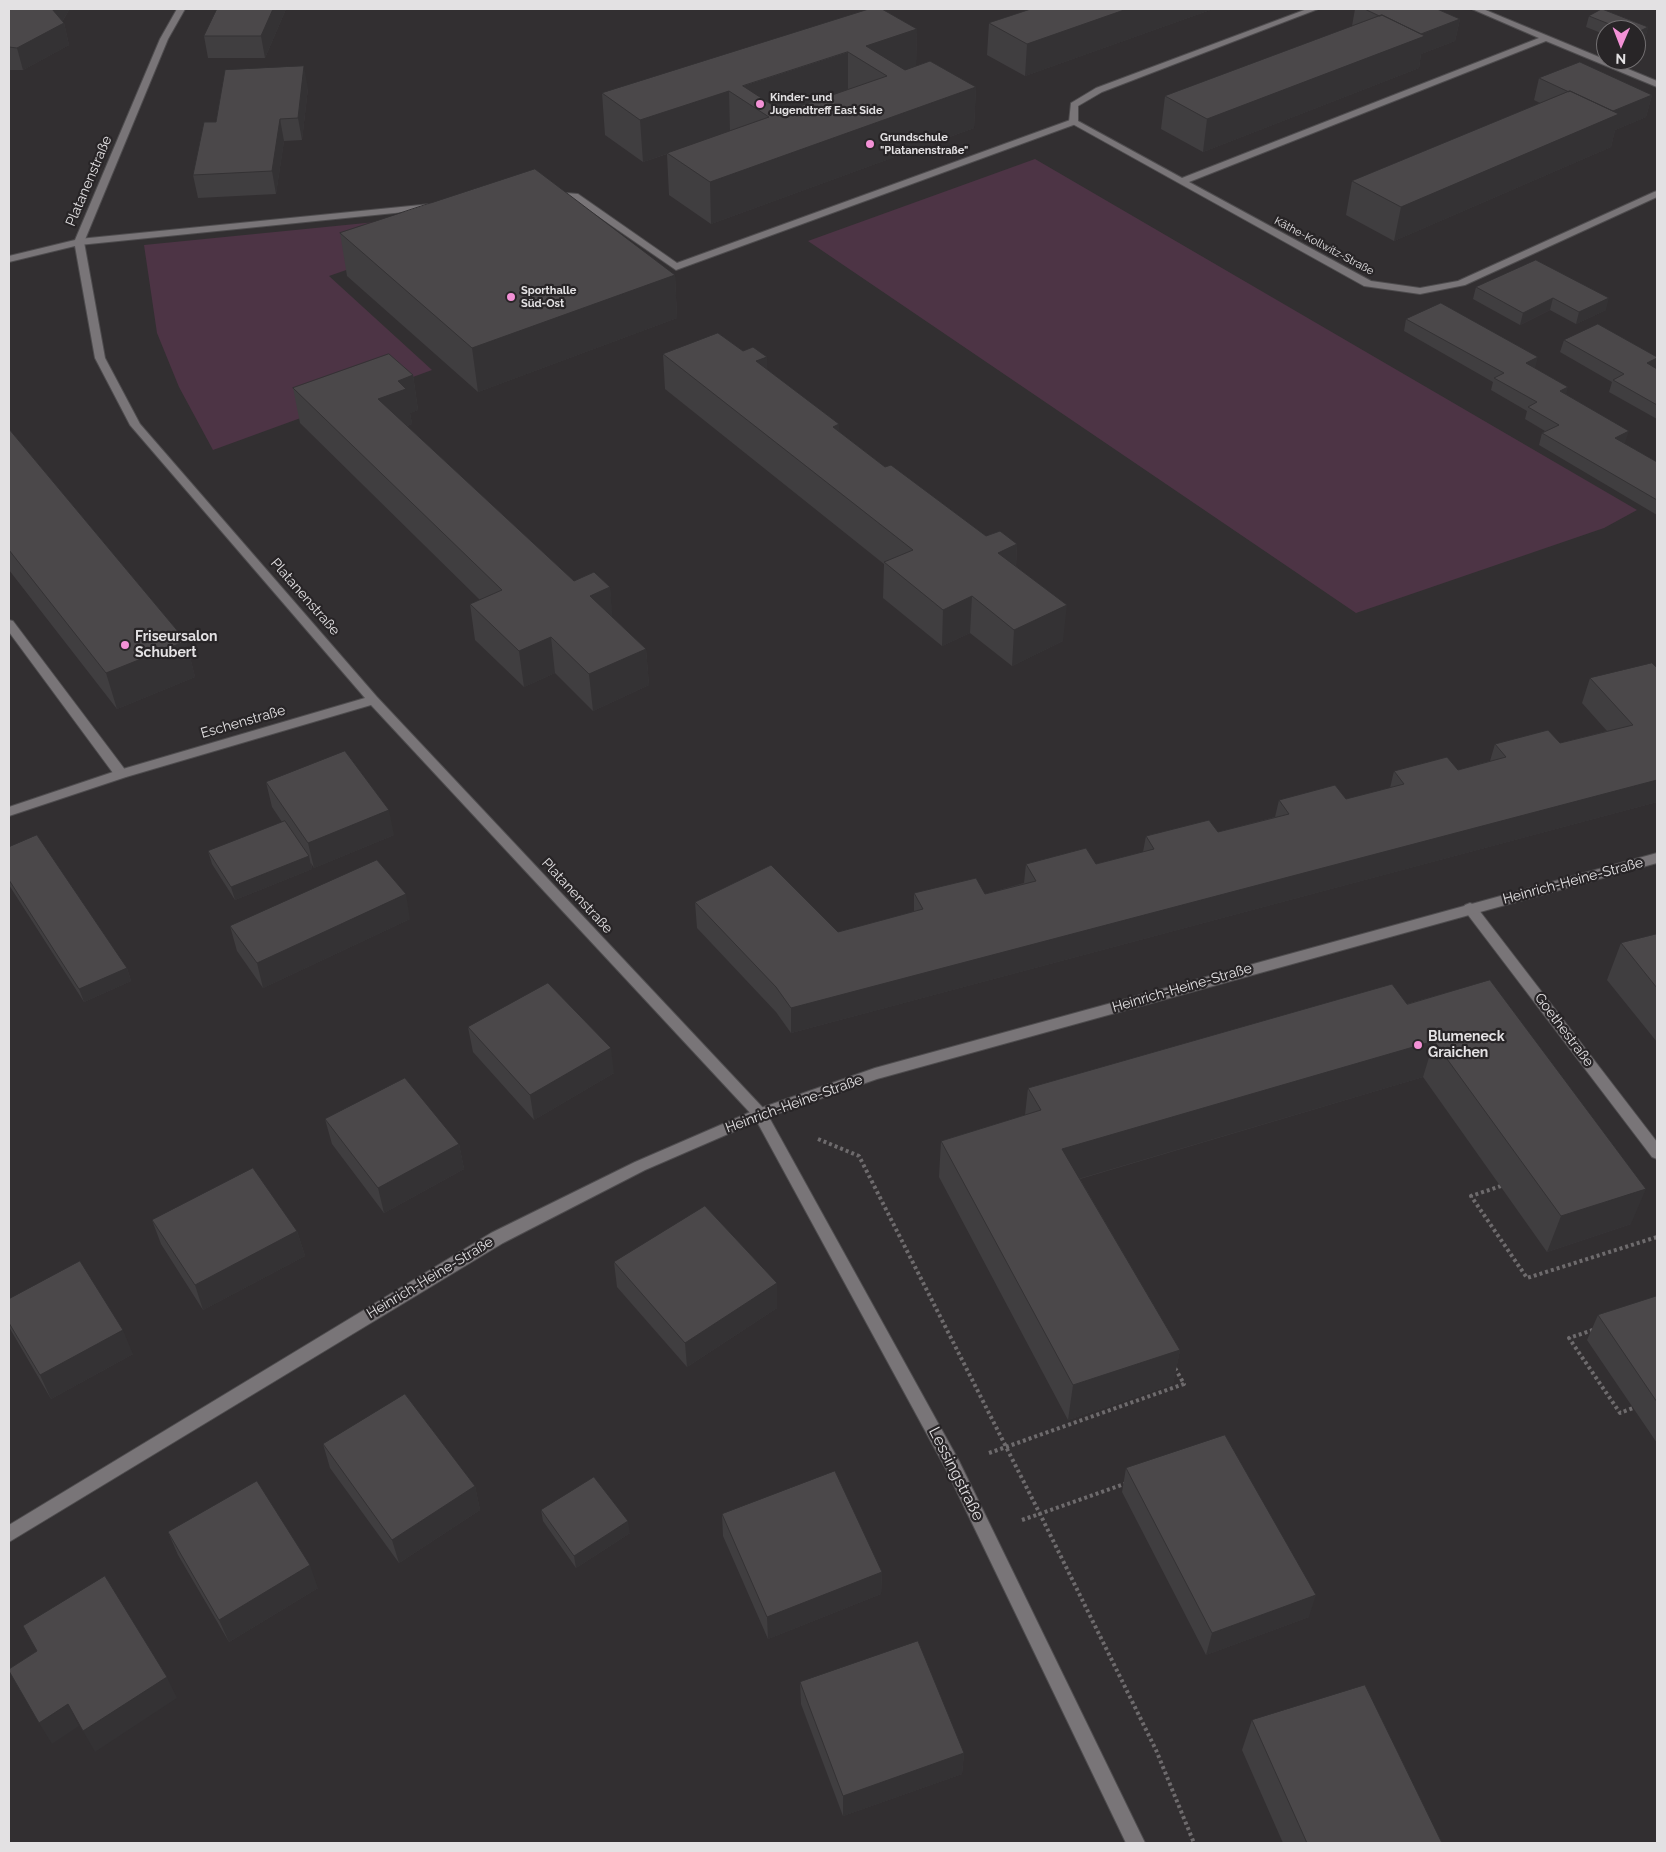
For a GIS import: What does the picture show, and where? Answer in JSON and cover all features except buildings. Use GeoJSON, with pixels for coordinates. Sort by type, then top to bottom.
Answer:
{"type":"FeatureCollection","features":[{"type":"Feature","properties":{"kind":"street","name":"Platanenstraße"},"geometry":{"type":"LineString","coordinates":[[181,9],[164,39],[79,242],[100,358],[135,425],[373,700],[760,1114]]}},
{"type":"Feature","properties":{"kind":"street"},"geometry":{"type":"LineString","coordinates":[[544,196],[575,196],[676,267],[1073,122],[1074,105],[1099,90],[1314,9]]}},
{"type":"Feature","properties":{"kind":"street"},"geometry":{"type":"LineString","coordinates":[[1476,9],[1657,84]]}},
{"type":"Feature","properties":{"kind":"street"},"geometry":{"type":"LineString","coordinates":[[1181,182],[1546,38]]}},
{"type":"Feature","properties":{"kind":"street","name":"Käthe-Kollwitz-Straße"},"geometry":{"type":"LineString","coordinates":[[1073,122],[1368,284],[1420,291],[1461,283],[1657,194]]}},
{"type":"Feature","properties":{"kind":"street"},"geometry":{"type":"LineString","coordinates":[[9,259],[79,242],[444,206]]}},
{"type":"Feature","properties":{"kind":"street"},"geometry":{"type":"LineString","coordinates":[[9,624],[121,774]]}},
{"type":"Feature","properties":{"kind":"street","name":"Eschenstraße"},"geometry":{"type":"LineString","coordinates":[[9,812],[121,774],[373,700]]}},
{"type":"Feature","properties":{"kind":"street","name":"Heinrich-Heine-Straße"},"geometry":{"type":"LineString","coordinates":[[9,1534],[497,1238],[640,1166],[760,1114],[875,1074],[1470,908],[1657,858]]}},
{"type":"Feature","properties":{"kind":"street","name":"Goethestraße"},"geometry":{"type":"LineString","coordinates":[[1470,908],[1657,1153]]}},
{"type":"Feature","properties":{"kind":"street","name":"Lessingstraße"},"geometry":{"type":"LineString","coordinates":[[760,1114],[953,1466],[1136,1843]]}},
{"type":"Feature","properties":{"kind":"path"},"geometry":{"type":"LineString","coordinates":[[760,1114],[859,1156],[1006,1446],[1156,1750],[1194,1843]]}},
{"type":"Feature","properties":{"kind":"path"},"geometry":{"type":"LineString","coordinates":[[1501,1186],[1471,1196],[1527,1278],[1657,1237]]}},
{"type":"Feature","properties":{"kind":"path"},"geometry":{"type":"LineString","coordinates":[[1595,1330],[1569,1338],[1620,1413],[1633,1408]]}},
{"type":"Feature","properties":{"kind":"path"},"geometry":{"type":"LineString","coordinates":[[953,1466],[1184,1384],[1170,1359]]}},
{"type":"Feature","properties":{"kind":"path"},"geometry":{"type":"LineString","coordinates":[[986,1533],[1133,1481]]}},
{"type":"Feature","properties":{"kind":"shaded area"},"geometry":{"type":"Polygon","coordinates":[[[1035,159],[1637,510],[1604,528],[1356,613],[808,241],[1035,159]]]}},
{"type":"Feature","properties":{"kind":"shaded area"},"geometry":{"type":"Polygon","coordinates":[[[527,207],[329,276],[432,370],[213,450],[179,387],[157,333],[144,245],[527,207]]]}},
{"type":"Feature","properties":{"kind":"place","name":"Kinder- und Jugendtreff East Side"},"geometry":{"type":"Point","coordinates":[760,104]}},
{"type":"Feature","properties":{"kind":"place","name":"Grundschule \"Platanenstraße\""},"geometry":{"type":"Point","coordinates":[870,144]}},
{"type":"Feature","properties":{"kind":"place","name":"Sporthalle Süd-Ost"},"geometry":{"type":"Point","coordinates":[511,297]}},
{"type":"Feature","properties":{"kind":"place","name":"Friseursalon Schubert"},"geometry":{"type":"Point","coordinates":[125,645]}},
{"type":"Feature","properties":{"kind":"place","name":"Blumeneck Graichen"},"geometry":{"type":"Point","coordinates":[1418,1045]}}]}
